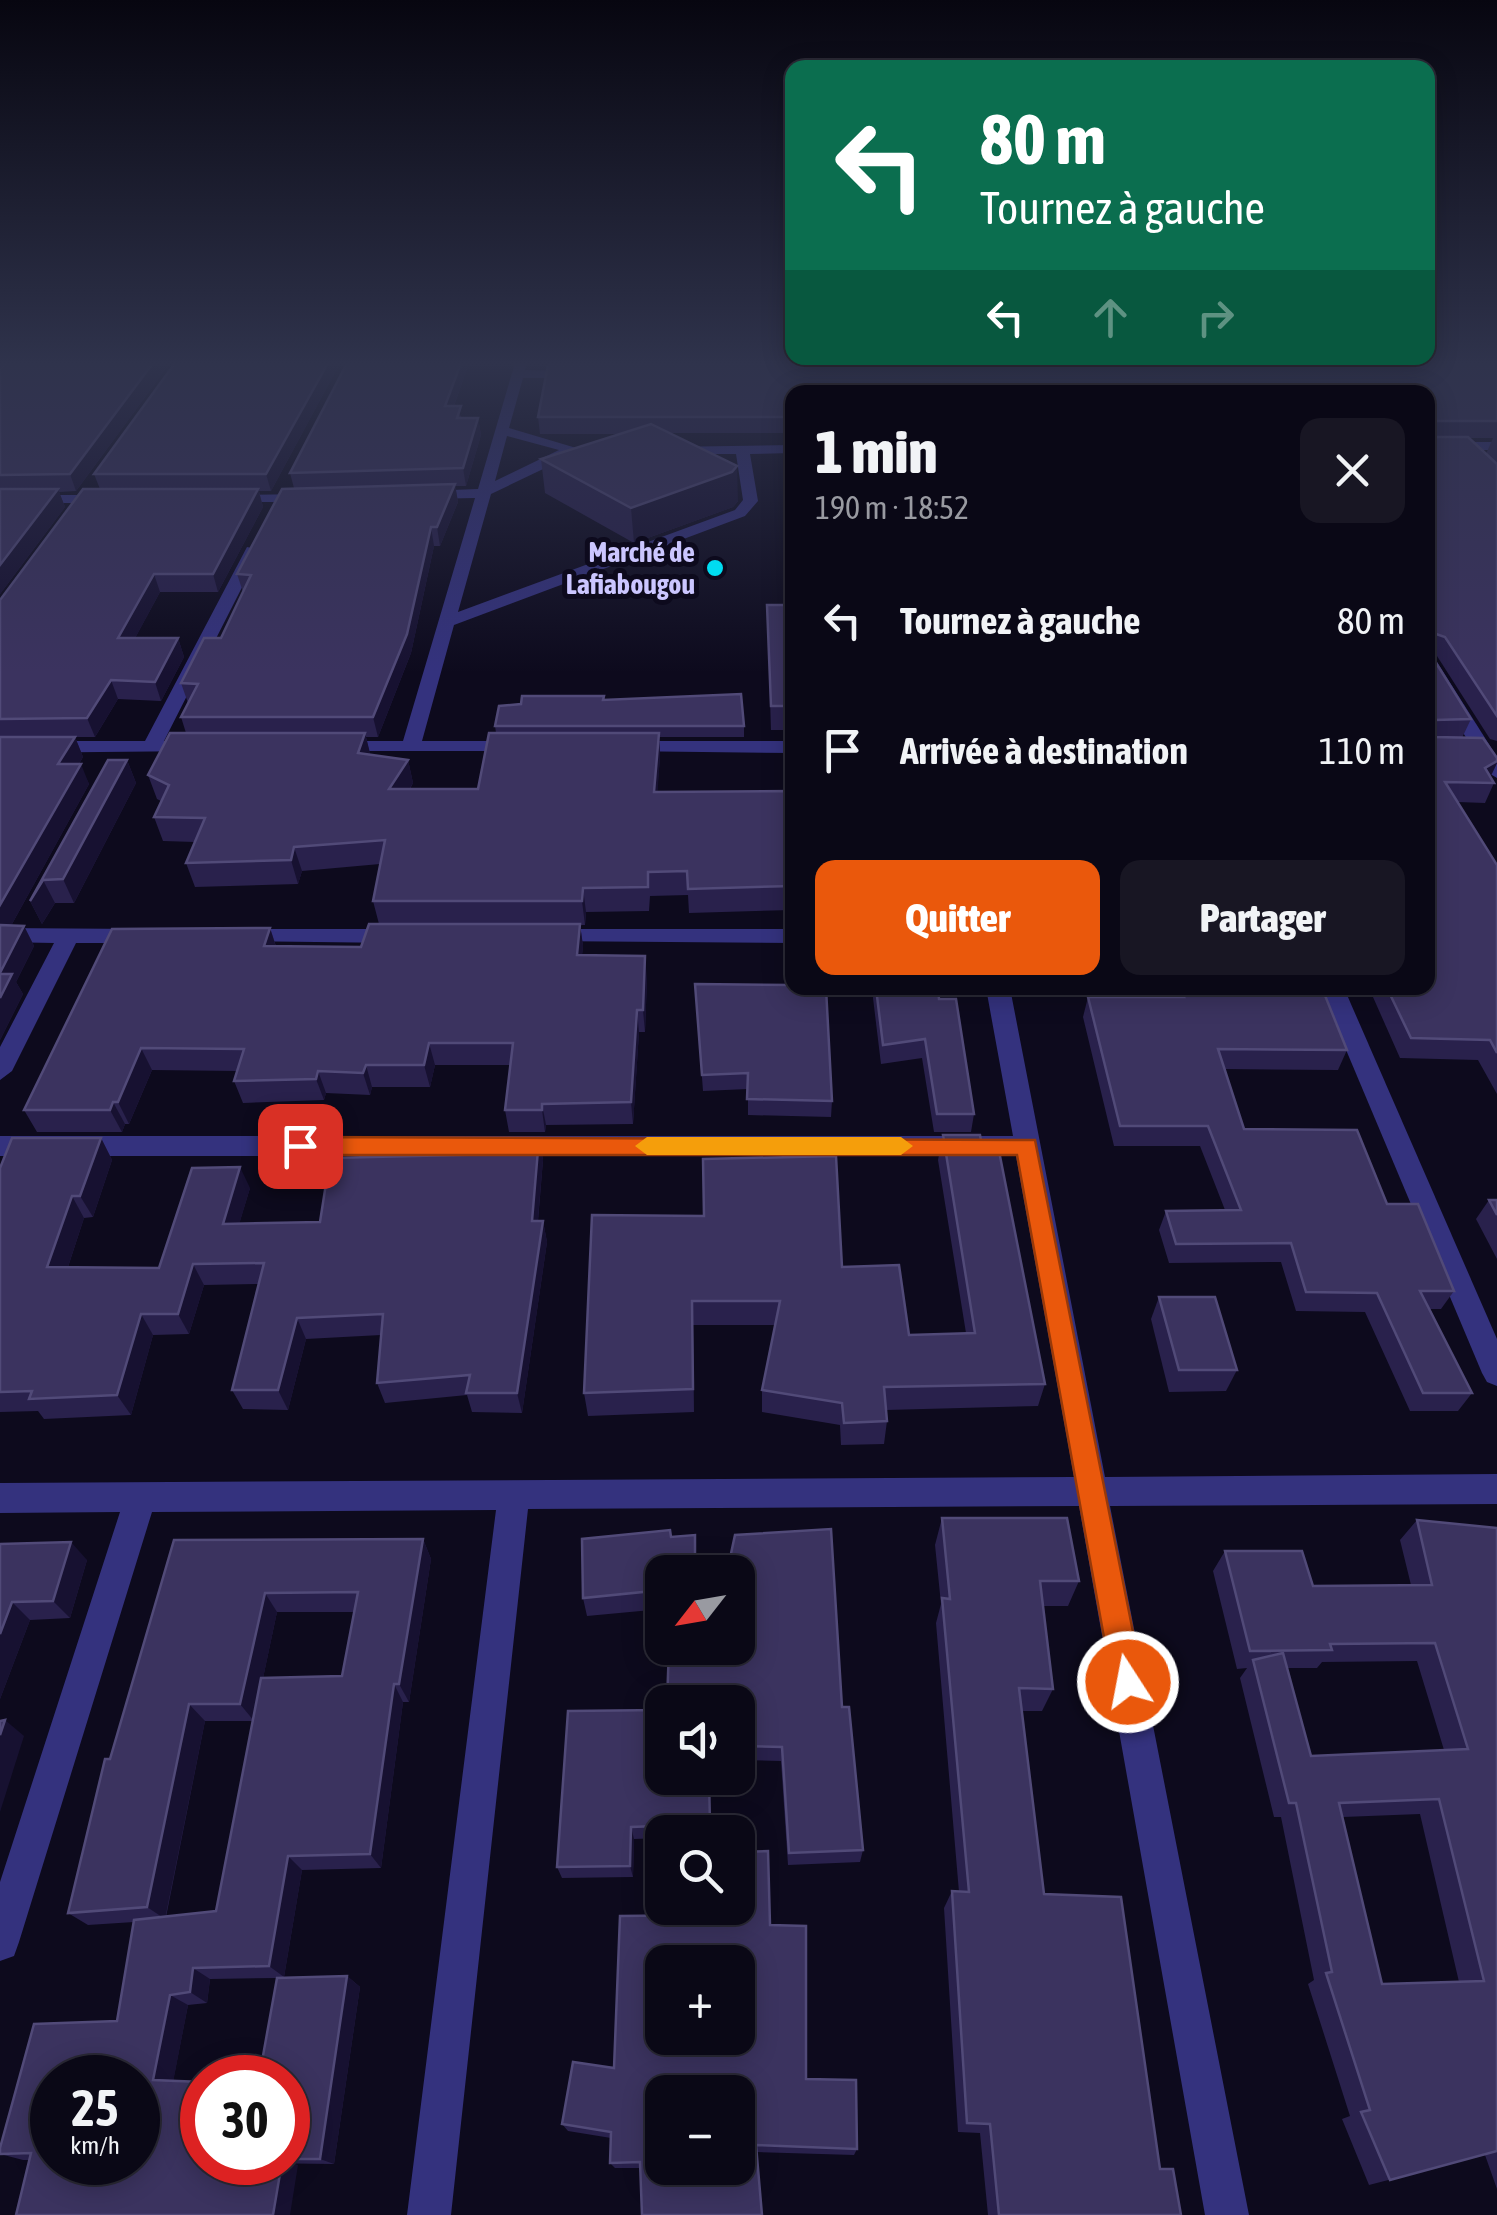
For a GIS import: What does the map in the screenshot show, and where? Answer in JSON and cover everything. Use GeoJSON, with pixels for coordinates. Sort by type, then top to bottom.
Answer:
{"type":"FeatureCollection","features":[{"type":"Feature","properties":{"kind":"street"},"geometry":{"type":"LineString","coordinates":[[411,747],[489,466]]}},
{"type":"Feature","properties":{"kind":"street"},"geometry":{"type":"LineString","coordinates":[[408,496],[482,494],[537,466]]}},
{"type":"Feature","properties":{"kind":"street"},"geometry":{"type":"LineString","coordinates":[[447,622],[740,513],[751,501],[745,466]]}},
{"type":"Feature","properties":{"kind":"street"},"geometry":{"type":"LineString","coordinates":[[270,517],[287,482]]}},
{"type":"Feature","properties":{"kind":"street"},"geometry":{"type":"LineString","coordinates":[[71,516],[94,484]]}},
{"type":"Feature","properties":{"kind":"street"},"geometry":{"type":"LineString","coordinates":[[220,500],[334,498]]}},
{"type":"Feature","properties":{"kind":"street"},"geometry":{"type":"LineString","coordinates":[[0,499],[122,499]]}},
{"type":"Feature","properties":{"kind":"street"},"geometry":{"type":"LineString","coordinates":[[152,747],[260,535]]}},
{"type":"Feature","properties":{"kind":"street"},"geometry":{"type":"LineString","coordinates":[[1435,673],[1497,772]]}},
{"type":"Feature","properties":{"kind":"street"},"geometry":{"type":"LineString","coordinates":[[0,747],[118,756],[152,747],[212,747]]}},
{"type":"Feature","properties":{"kind":"street"},"geometry":{"type":"LineString","coordinates":[[312,747],[545,747]]}},
{"type":"Feature","properties":{"kind":"street"},"geometry":{"type":"LineString","coordinates":[[602,747],[785,748]]}},
{"type":"Feature","properties":{"kind":"street"},"geometry":{"type":"LineString","coordinates":[[17,930],[68,936],[166,936]]}},
{"type":"Feature","properties":{"kind":"street"},"geometry":{"type":"LineString","coordinates":[[0,1072],[68,936]]}},
{"type":"Feature","properties":{"kind":"street"},"geometry":{"type":"LineString","coordinates":[[205,936],[420,936]]}},
{"type":"Feature","properties":{"kind":"street"},"geometry":{"type":"LineString","coordinates":[[518,936],[785,936]]}},
{"type":"Feature","properties":{"kind":"street"},"geometry":{"type":"LineString","coordinates":[[999,995],[1227,2215]]}},
{"type":"Feature","properties":{"kind":"street"},"geometry":{"type":"LineString","coordinates":[[1335,995],[1497,1373]]}},
{"type":"Feature","properties":{"kind":"street"},"geometry":{"type":"LineString","coordinates":[[0,1146],[1027,1146]]}},
{"type":"Feature","properties":{"kind":"street"},"geometry":{"type":"LineString","coordinates":[[0,1498],[1497,1489]]}},
{"type":"Feature","properties":{"kind":"street"},"geometry":{"type":"LineString","coordinates":[[429,2215],[514,1495]]}},
{"type":"Feature","properties":{"kind":"street"},"geometry":{"type":"LineString","coordinates":[[0,1942],[140,1497]]}},
{"type":"Feature","properties":{"kind":"building"},"geometry":{"type":"Polygon","coordinates":[[[0,466],[76,466],[70,474],[0,475],[0,466]]]}},
{"type":"Feature","properties":{"kind":"building"},"geometry":{"type":"Polygon","coordinates":[[[100,466],[270,466],[266,474],[94,474],[100,466]]]}},
{"type":"Feature","properties":{"kind":"building"},"geometry":{"type":"Polygon","coordinates":[[[293,466],[463,466],[463,468],[290,473],[293,466]]]}},
{"type":"Feature","properties":{"kind":"building"},"geometry":{"type":"Polygon","coordinates":[[[555,466],[737,466],[732,472],[631,508],[555,466]]]}},
{"type":"Feature","properties":{"kind":"building"},"geometry":{"type":"Polygon","coordinates":[[[1435,466],[1497,466],[1497,716],[1445,637],[1436,634],[1435,466]]]}},
{"type":"Feature","properties":{"kind":"building"},"geometry":{"type":"Polygon","coordinates":[[[455,484],[437,527],[431,527],[407,634],[373,717],[181,717],[198,684],[181,683],[204,638],[221,638],[251,575],[237,574],[282,489],[455,484]]]}},
{"type":"Feature","properties":{"kind":"building"},"geometry":{"type":"Polygon","coordinates":[[[0,489],[58,489],[0,565],[0,489]]]}},
{"type":"Feature","properties":{"kind":"building"},"geometry":{"type":"Polygon","coordinates":[[[83,489],[258,489],[213,574],[154,574],[118,638],[178,638],[155,682],[111,680],[87,718],[0,719],[0,600],[83,489]]]}},
{"type":"Feature","properties":{"kind":"building"},"geometry":{"type":"Polygon","coordinates":[[[767,605],[785,605],[785,706],[771,706],[767,605]]]}},
{"type":"Feature","properties":{"kind":"building"},"geometry":{"type":"Polygon","coordinates":[[[1435,661],[1471,719],[1435,720],[1435,661]]]}},
{"type":"Feature","properties":{"kind":"building"},"geometry":{"type":"Polygon","coordinates":[[[741,694],[744,726],[495,726],[499,706],[521,704],[522,696],[604,696],[603,700],[741,694]]]}},
{"type":"Feature","properties":{"kind":"building"},"geometry":{"type":"Polygon","coordinates":[[[170,733],[365,733],[358,753],[408,760],[389,789],[478,789],[489,733],[659,733],[654,792],[785,791],[785,886],[688,889],[687,871],[648,872],[648,887],[583,888],[582,901],[373,901],[385,840],[294,847],[291,860],[186,863],[205,818],[154,817],[169,785],[148,775],[170,733]]]}},
{"type":"Feature","properties":{"kind":"building"},"geometry":{"type":"Polygon","coordinates":[[[0,737],[75,737],[58,764],[81,764],[0,905],[0,737]]]}},
{"type":"Feature","properties":{"kind":"building"},"geometry":{"type":"Polygon","coordinates":[[[1435,737],[1483,738],[1497,758],[1485,768],[1494,783],[1445,782],[1497,865],[1497,1053],[1490,1040],[1411,1038],[1390,995],[1435,995],[1435,737]]]}},
{"type":"Feature","properties":{"kind":"building"},"geometry":{"type":"Polygon","coordinates":[[[108,760],[127,760],[63,879],[43,880],[30,901],[108,760]]]}},
{"type":"Feature","properties":{"kind":"building"},"geometry":{"type":"Polygon","coordinates":[[[369,924],[580,924],[577,955],[645,956],[643,1010],[637,1010],[631,1102],[542,1104],[542,1110],[505,1110],[513,1043],[429,1043],[424,1065],[366,1065],[363,1073],[318,1071],[316,1079],[234,1081],[244,1049],[141,1048],[118,1102],[113,1102],[110,1110],[24,1110],[112,929],[270,928],[264,946],[361,947],[369,924]]]}},
{"type":"Feature","properties":{"kind":"building"},"geometry":{"type":"Polygon","coordinates":[[[0,925],[24,926],[0,973],[0,925]]]}},
{"type":"Feature","properties":{"kind":"building"},"geometry":{"type":"Polygon","coordinates":[[[0,974],[12,974],[0,998],[0,974]]]}},
{"type":"Feature","properties":{"kind":"building"},"geometry":{"type":"Polygon","coordinates":[[[695,984],[785,985],[785,995],[826,995],[832,1101],[747,1099],[748,1073],[702,1075],[695,984]]]}},
{"type":"Feature","properties":{"kind":"building"},"geometry":{"type":"Polygon","coordinates":[[[877,995],[939,995],[939,999],[956,999],[974,1114],[937,1114],[925,1039],[883,1045],[877,995]]]}},
{"type":"Feature","properties":{"kind":"building"},"geometry":{"type":"Polygon","coordinates":[[[1325,995],[1347,1050],[1218,1049],[1244,1129],[1357,1130],[1387,1204],[1418,1204],[1454,1291],[1420,1291],[1472,1393],[1423,1393],[1377,1293],[1306,1292],[1291,1243],[1176,1244],[1166,1211],[1241,1210],[1208,1126],[1120,1126],[1088,997],[1325,995]]]}},
{"type":"Feature","properties":{"kind":"building"},"geometry":{"type":"Polygon","coordinates":[[[943,1135],[980,1135],[982,1146],[998,1146],[1045,1384],[884,1387],[887,1421],[844,1423],[842,1403],[762,1390],[780,1301],[692,1301],[693,1389],[584,1393],[592,1215],[704,1216],[703,1159],[836,1156],[842,1267],[899,1265],[909,1335],[975,1333],[943,1135]]]}},
{"type":"Feature","properties":{"kind":"building"},"geometry":{"type":"Polygon","coordinates":[[[12,1138],[101,1138],[80,1196],[72,1196],[47,1267],[159,1268],[192,1168],[240,1167],[223,1224],[320,1222],[330,1158],[500,1154],[501,1138],[539,1138],[532,1221],[543,1221],[517,1393],[466,1393],[470,1375],[377,1383],[383,1314],[297,1318],[278,1390],[232,1390],[264,1263],[193,1264],[178,1314],[141,1314],[117,1395],[29,1399],[32,1391],[0,1392],[0,1168],[12,1138]]]}},
{"type":"Feature","properties":{"kind":"building"},"geometry":{"type":"Polygon","coordinates":[[[1159,1297],[1215,1297],[1237,1370],[1179,1370],[1159,1297]]]}},
{"type":"Feature","properties":{"kind":"building"},"geometry":{"type":"Polygon","coordinates":[[[942,1518],[1067,1518],[1079,1581],[1040,1581],[1053,1689],[1019,1688],[1044,1894],[1121,1897],[1160,2169],[1173,2169],[1181,2215],[999,2215],[990,2124],[967,2123],[952,1891],[969,1892],[942,1598],[950,1599],[942,1518]]]}},
{"type":"Feature","properties":{"kind":"building"},"geometry":{"type":"Polygon","coordinates":[[[1417,1520],[1497,1528],[1497,2151],[1390,2180],[1361,2112],[1370,2110],[1326,1973],[1332,1972],[1296,1803],[1289,1803],[1253,1660],[1283,1653],[1311,1756],[1468,1749],[1435,1643],[1330,1644],[1332,1650],[1250,1651],[1225,1551],[1302,1551],[1313,1586],[1432,1585],[1417,1520]],[[1439,1799],[1339,1803],[1382,1984],[1484,1981],[1439,1799]]]}},
{"type":"Feature","properties":{"kind":"building"},"geometry":{"type":"Polygon","coordinates":[[[831,1529],[842,1707],[849,1707],[863,1850],[789,1853],[782,1747],[755,1746],[755,1685],[668,1685],[668,1665],[755,1665],[755,1555],[731,1555],[735,1535],[831,1529]]]}},
{"type":"Feature","properties":{"kind":"building"},"geometry":{"type":"Polygon","coordinates":[[[670,1530],[671,1537],[695,1535],[695,1555],[645,1555],[645,1592],[583,1598],[582,1539],[670,1530]]]}},
{"type":"Feature","properties":{"kind":"building"},"geometry":{"type":"Polygon","coordinates":[[[423,1539],[399,1684],[394,1684],[370,1854],[288,1856],[269,1966],[193,1968],[190,1992],[170,1995],[158,2055],[30,2055],[30,2153],[0,2154],[34,2024],[117,2021],[134,1920],[216,1911],[261,1678],[342,1676],[358,1592],[265,1593],[240,1704],[189,1704],[147,1907],[68,1913],[105,1759],[110,1759],[174,1540],[423,1539]]]}},
{"type":"Feature","properties":{"kind":"building"},"geometry":{"type":"Polygon","coordinates":[[[71,1542],[53,1601],[12,1602],[0,1634],[0,1544],[71,1542]]]}},
{"type":"Feature","properties":{"kind":"building"},"geometry":{"type":"Polygon","coordinates":[[[645,1710],[645,1795],[709,1795],[710,1815],[645,1815],[645,1826],[631,1827],[630,1866],[557,1867],[568,1711],[645,1710]]]}},
{"type":"Feature","properties":{"kind":"building"},"geometry":{"type":"Polygon","coordinates":[[[755,1851],[768,1851],[770,1925],[806,1926],[806,2079],[856,2080],[857,2149],[756,2145],[762,2215],[642,2215],[640,2162],[610,2163],[611,2132],[562,2124],[573,2062],[614,2068],[620,1916],[645,1916],[645,1925],[755,1925],[755,1851]]]}},
{"type":"Feature","properties":{"kind":"building"},"geometry":{"type":"Polygon","coordinates":[[[347,1976],[320,2159],[310,2159],[310,2055],[263,2055],[277,1978],[347,1976]]]}},
{"type":"Feature","properties":{"kind":"building"},"geometry":{"type":"Polygon","coordinates":[[[160,2080],[180,2081],[180,2185],[278,2185],[273,2215],[16,2215],[30,2157],[30,2185],[160,2185],[160,2080]]]}},
{"type":"Feature","properties":{"kind":"slow traffic"},"geometry":{"type":"LineString","coordinates":[[647,1146],[901,1146]]}},
{"type":"Feature","properties":{"kind":"place","name":"Marché de Lafiabougou"},"geometry":{"type":"Point","coordinates":[715,568]}},
{"type":"Feature","properties":{"kind":"route"},"geometry":{"type":"LineString","coordinates":[[300,1146],[1027,1146],[1128,1682]]}}]}
